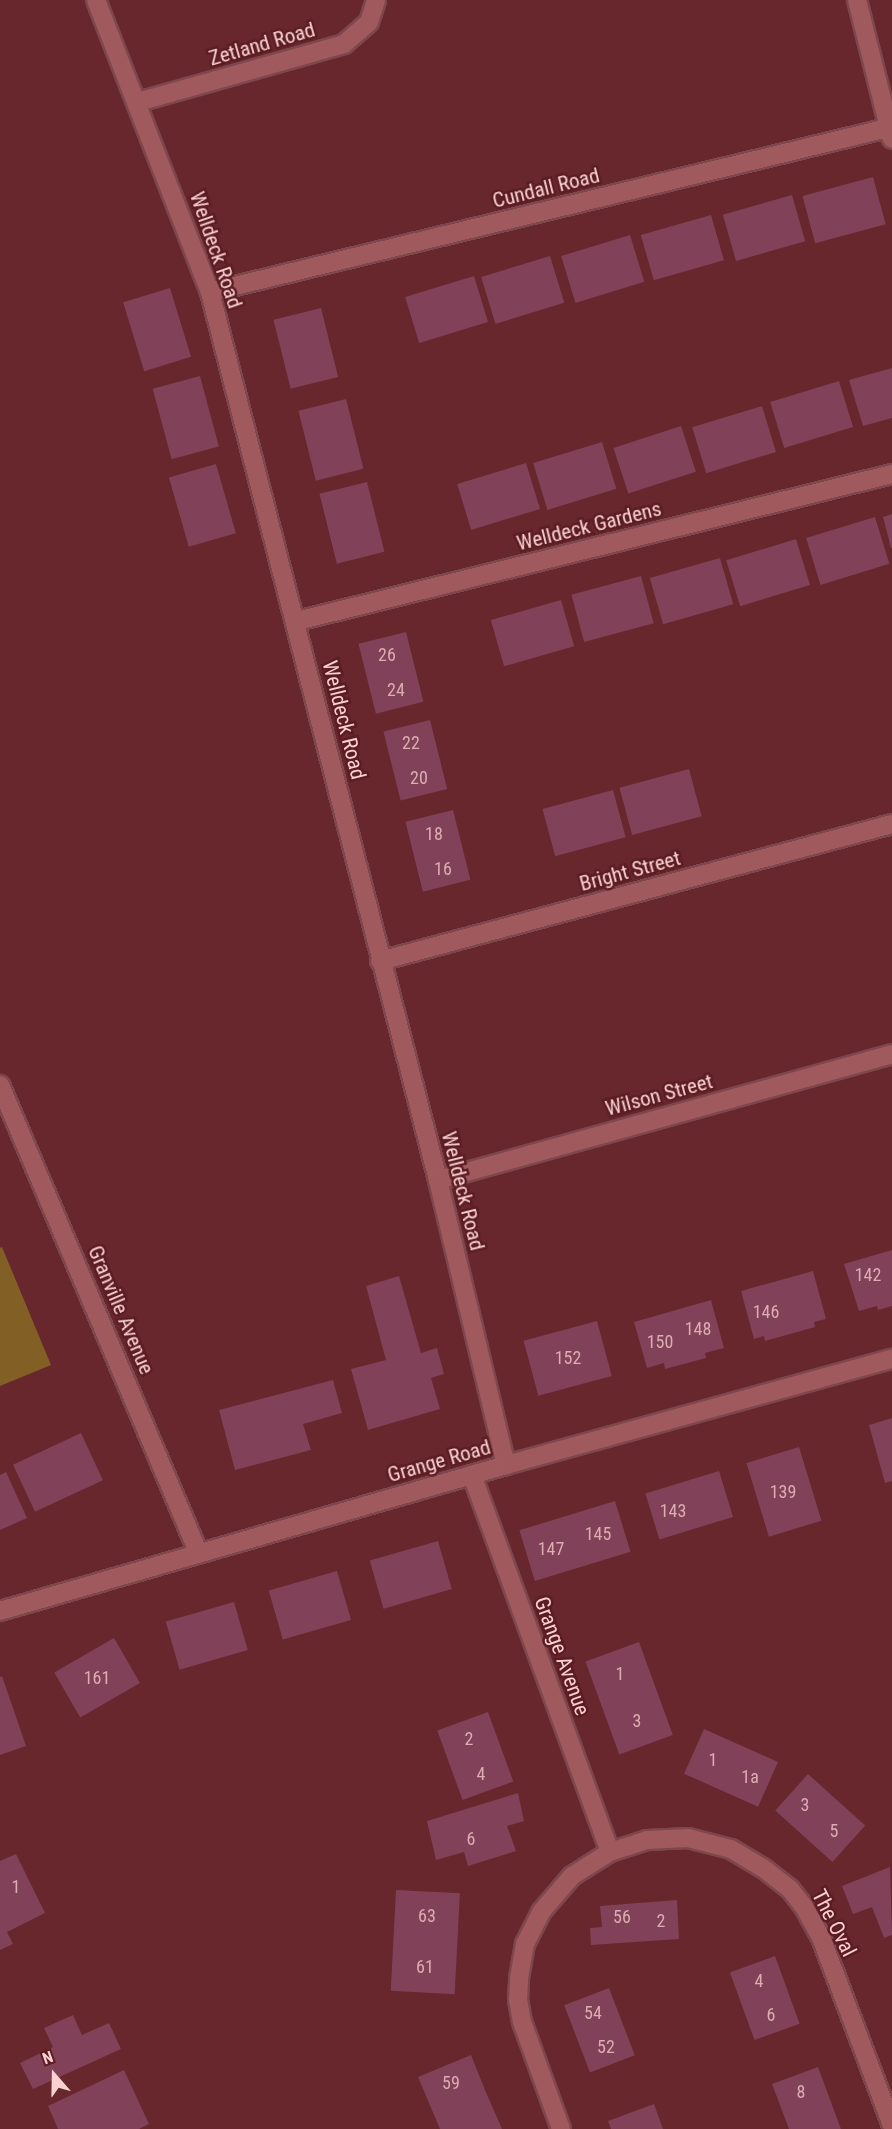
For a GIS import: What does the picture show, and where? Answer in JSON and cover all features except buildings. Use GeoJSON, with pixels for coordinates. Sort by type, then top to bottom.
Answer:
{"type":"FeatureCollection","features":[{"type":"Feature","properties":{"kind":"street","name":"Welldeck Road"},"geometry":{"type":"LineString","coordinates":[[96,0],[138,102],[210,292],[297,621],[380,961],[438,1180],[506,1465]]}},
{"type":"Feature","properties":{"kind":"street","name":"Zetland Road"},"geometry":{"type":"LineString","coordinates":[[138,102],[344,44],[369,22],[376,0]]}},
{"type":"Feature","properties":{"kind":"street"},"geometry":{"type":"LineString","coordinates":[[857,0],[891,131]]}},
{"type":"Feature","properties":{"kind":"street","name":"Cundall Road"},"geometry":{"type":"LineString","coordinates":[[210,292],[891,131]]}},
{"type":"Feature","properties":{"kind":"street","name":"Welldeck Gardens"},"geometry":{"type":"LineString","coordinates":[[297,621],[892,474]]}},
{"type":"Feature","properties":{"kind":"street","name":"Bright Street"},"geometry":{"type":"LineString","coordinates":[[380,961],[892,824]]}},
{"type":"Feature","properties":{"kind":"street","name":"Wilson Street"},"geometry":{"type":"LineString","coordinates":[[438,1180],[892,1054]]}},
{"type":"Feature","properties":{"kind":"street","name":"Granville Avenue"},"geometry":{"type":"LineString","coordinates":[[0,1084],[198,1554]]}},
{"type":"Feature","properties":{"kind":"street","name":"Grange Road"},"geometry":{"type":"LineString","coordinates":[[0,1611],[506,1465],[892,1359]]}},
{"type":"Feature","properties":{"kind":"street","name":"Grange Avenue"},"geometry":{"type":"LineString","coordinates":[[472,1475],[609,1852]]}},
{"type":"Feature","properties":{"kind":"street","name":"The Oval"},"geometry":{"type":"LineString","coordinates":[[561,2129],[522,2022],[518,2000],[525,1944],[541,1912],[572,1876],[609,1852],[647,1840],[688,1838],[731,1849],[790,1889],[822,1940],[892,2125]]}},
{"type":"Feature","properties":{"kind":"shaded area"},"geometry":{"type":"Polygon","coordinates":[[[2,1247],[51,1365],[0,1386],[0,1248],[2,1247]]]}}]}
